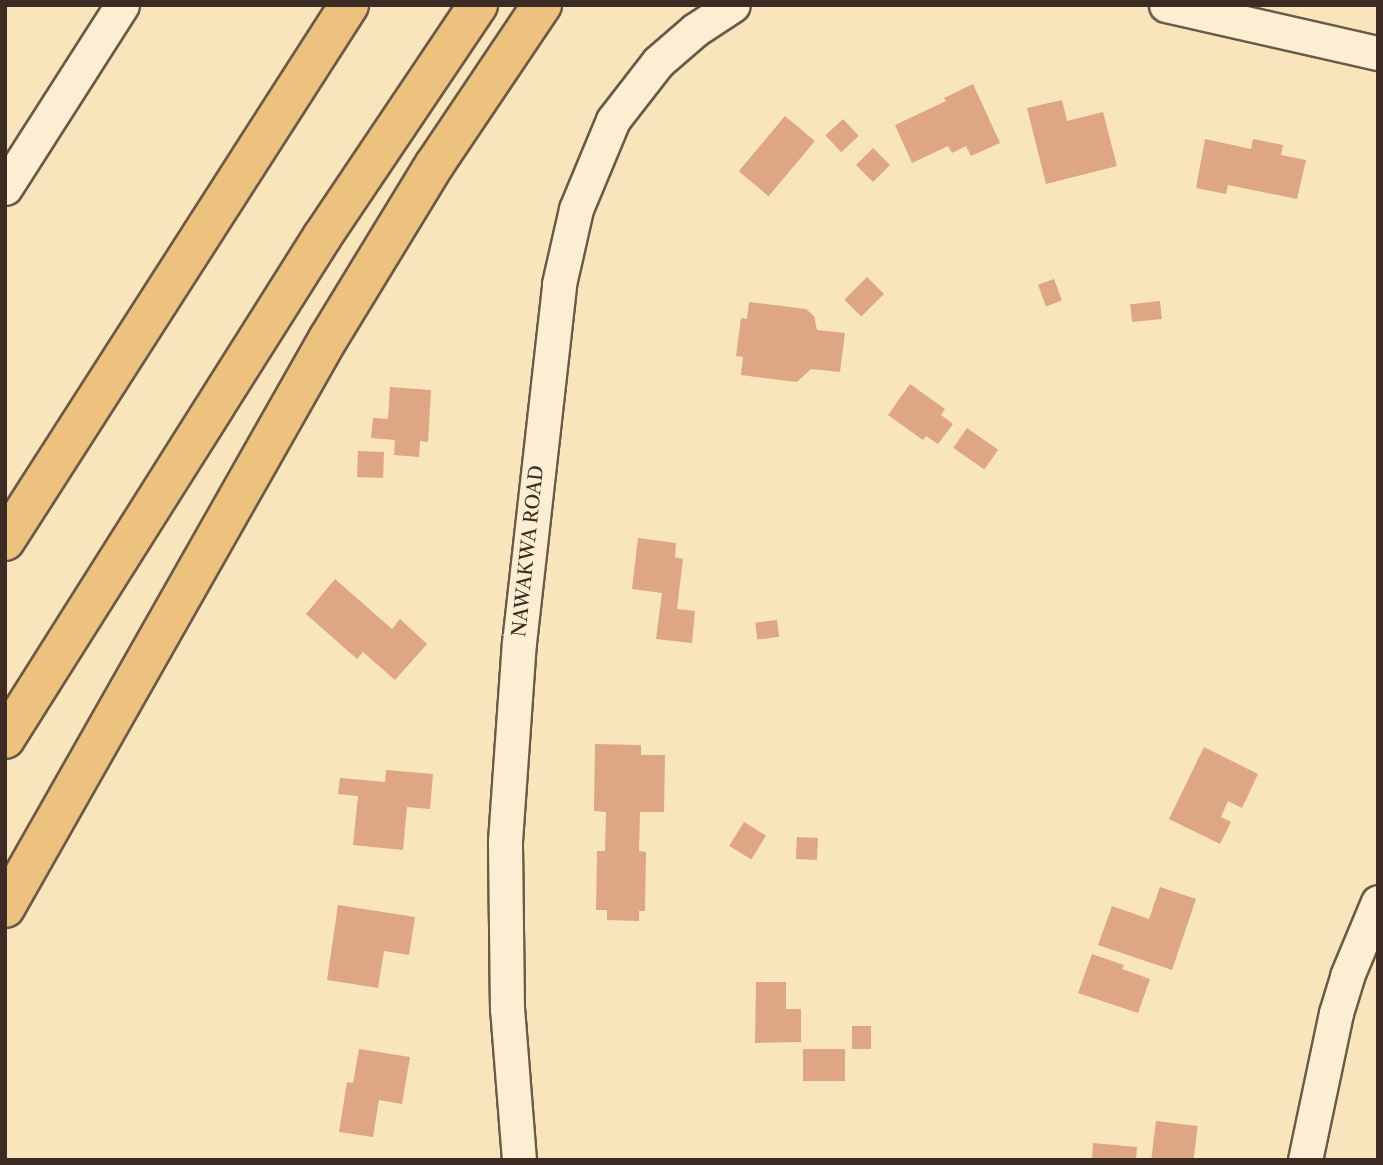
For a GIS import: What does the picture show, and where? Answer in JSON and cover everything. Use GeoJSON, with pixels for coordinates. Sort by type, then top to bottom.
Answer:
{"type":"FeatureCollection","features":[{"type":"Feature","properties":{"kind":"highway"},"geometry":{"type":"LineString","coordinates":[[5,541],[349,5]]}},
{"type":"Feature","properties":{"kind":"highway"},"geometry":{"type":"LineString","coordinates":[[5,738],[322,237],[478,5]]}},
{"type":"Feature","properties":{"kind":"highway"},"geometry":{"type":"LineString","coordinates":[[5,908],[328,339],[435,164],[542,5]]}},
{"type":"Feature","properties":{"kind":"highway"},"geometry":{"type":"LineString","coordinates":[[5,490],[169,284]]}},
{"type":"Feature","properties":{"kind":"street"},"geometry":{"type":"LineString","coordinates":[[5,188],[122,5]]}},
{"type":"Feature","properties":{"kind":"street","name":"NAWAKWA ROAD"},"geometry":{"type":"LineString","coordinates":[[519,1160],[507,1009],[505,841],[519,643],[559,284],[576,209],[613,120],[658,62],[695,30],[733,5]]}},
{"type":"Feature","properties":{"kind":"street"},"geometry":{"type":"LineString","coordinates":[[1166,5],[1378,52]]}},
{"type":"Feature","properties":{"kind":"street"},"geometry":{"type":"LineString","coordinates":[[1305,1160],[1336,1013],[1347,976],[1378,902]]}},
{"type":"Feature","properties":{"kind":"building"},"geometry":{"type":"Polygon","coordinates":[[[973,84],[1000,143],[971,156],[966,146],[952,153],[948,146],[912,163],[895,125],[946,101],[944,98],[973,84]]]}},
{"type":"Feature","properties":{"kind":"building"},"geometry":{"type":"Polygon","coordinates":[[[1062,100],[1067,121],[1103,112],[1117,166],[1046,184],[1027,108],[1062,100]]]}},
{"type":"Feature","properties":{"kind":"building"},"geometry":{"type":"Polygon","coordinates":[[[785,116],[815,141],[769,196],[739,171],[785,116]]]}},
{"type":"Feature","properties":{"kind":"building"},"geometry":{"type":"Polygon","coordinates":[[[843,119],[859,136],[841,152],[825,135],[843,119]]]}},
{"type":"Feature","properties":{"kind":"building"},"geometry":{"type":"Polygon","coordinates":[[[1205,139],[1251,149],[1253,139],[1283,145],[1281,155],[1306,160],[1297,199],[1228,185],[1226,194],[1196,188],[1205,139]]]}},
{"type":"Feature","properties":{"kind":"building"},"geometry":{"type":"Polygon","coordinates":[[[873,148],[890,165],[873,182],[856,165],[873,148]]]}},
{"type":"Feature","properties":{"kind":"building"},"geometry":{"type":"Polygon","coordinates":[[[867,277],[884,294],[861,317],[844,300],[867,277]]]}},
{"type":"Feature","properties":{"kind":"building"},"geometry":{"type":"Polygon","coordinates":[[[1054,279],[1062,301],[1046,306],[1038,285],[1054,279]]]}},
{"type":"Feature","properties":{"kind":"building"},"geometry":{"type":"Polygon","coordinates":[[[1160,301],[1162,319],[1132,322],[1130,304],[1160,301]]]}},
{"type":"Feature","properties":{"kind":"building"},"geometry":{"type":"Polygon","coordinates":[[[749,302],[806,309],[814,316],[817,330],[845,333],[840,372],[811,369],[797,382],[741,375],[743,357],[736,356],[741,318],[747,319],[749,302]]]}},
{"type":"Feature","properties":{"kind":"building"},"geometry":{"type":"Polygon","coordinates":[[[910,384],[945,409],[941,415],[953,424],[938,444],[926,436],[923,440],[888,415],[910,384]]]}},
{"type":"Feature","properties":{"kind":"building"},"geometry":{"type":"Polygon","coordinates":[[[390,387],[431,390],[428,442],[420,441],[419,457],[394,455],[395,440],[371,438],[373,418],[388,419],[390,387]]]}},
{"type":"Feature","properties":{"kind":"building"},"geometry":{"type":"Polygon","coordinates":[[[967,428],[998,450],[984,469],[953,448],[967,428]]]}},
{"type":"Feature","properties":{"kind":"building"},"geometry":{"type":"Polygon","coordinates":[[[358,451],[384,452],[383,478],[357,477],[358,451]]]}},
{"type":"Feature","properties":{"kind":"building"},"geometry":{"type":"Polygon","coordinates":[[[638,538],[676,543],[675,557],[683,559],[677,609],[695,611],[692,643],[656,639],[662,593],[632,589],[638,538]]]}},
{"type":"Feature","properties":{"kind":"building"},"geometry":{"type":"Polygon","coordinates":[[[335,579],[392,629],[400,619],[427,644],[395,680],[363,652],[357,659],[306,614],[335,579]]]}},
{"type":"Feature","properties":{"kind":"building"},"geometry":{"type":"Polygon","coordinates":[[[777,620],[779,637],[757,640],[755,623],[777,620]]]}},
{"type":"Feature","properties":{"kind":"building"},"geometry":{"type":"Polygon","coordinates":[[[595,744],[641,745],[641,755],[665,755],[664,812],[640,812],[639,851],[646,852],[645,911],[639,911],[639,921],[607,920],[607,910],[596,910],[597,851],[605,851],[606,812],[594,811],[595,744]]]}},
{"type":"Feature","properties":{"kind":"building"},"geometry":{"type":"Polygon","coordinates":[[[1204,747],[1258,774],[1242,808],[1228,801],[1221,817],[1231,822],[1220,844],[1169,819],[1204,747]]]}},
{"type":"Feature","properties":{"kind":"building"},"geometry":{"type":"Polygon","coordinates":[[[386,770],[433,774],[430,809],[407,807],[403,850],[353,845],[358,796],[338,794],[340,778],[385,782],[386,770]]]}},
{"type":"Feature","properties":{"kind":"building"},"geometry":{"type":"Polygon","coordinates":[[[744,822],[766,836],[751,860],[729,846],[744,822]]]}},
{"type":"Feature","properties":{"kind":"building"},"geometry":{"type":"Polygon","coordinates":[[[797,837],[818,838],[817,860],[796,859],[797,837]]]}},
{"type":"Feature","properties":{"kind":"building"},"geometry":{"type":"Polygon","coordinates":[[[1160,887],[1196,899],[1172,970],[1098,945],[1112,906],[1149,919],[1160,887]]]}},
{"type":"Feature","properties":{"kind":"building"},"geometry":{"type":"Polygon","coordinates":[[[338,905],[415,917],[409,955],[384,951],[378,988],[327,980],[338,905]]]}},
{"type":"Feature","properties":{"kind":"building"},"geometry":{"type":"Polygon","coordinates":[[[1092,954],[1124,965],[1122,969],[1150,979],[1138,1013],[1078,993],[1092,954]]]}},
{"type":"Feature","properties":{"kind":"building"},"geometry":{"type":"Polygon","coordinates":[[[756,982],[786,982],[786,1009],[801,1009],[801,1042],[755,1043],[756,982]]]}},
{"type":"Feature","properties":{"kind":"building"},"geometry":{"type":"Polygon","coordinates":[[[852,1026],[871,1026],[871,1049],[852,1049],[852,1026]]]}},
{"type":"Feature","properties":{"kind":"building"},"geometry":{"type":"Polygon","coordinates":[[[359,1049],[410,1057],[402,1104],[379,1100],[373,1137],[339,1132],[347,1082],[353,1083],[359,1049]]]}},
{"type":"Feature","properties":{"kind":"building"},"geometry":{"type":"Polygon","coordinates":[[[803,1049],[845,1049],[845,1081],[803,1081],[803,1049]]]}},
{"type":"Feature","properties":{"kind":"building"},"geometry":{"type":"Polygon","coordinates":[[[1156,1121],[1198,1126],[1194,1160],[1151,1160],[1156,1121]]]}},
{"type":"Feature","properties":{"kind":"building"},"geometry":{"type":"Polygon","coordinates":[[[1093,1143],[1137,1147],[1136,1160],[1092,1160],[1093,1143]]]}}]}
